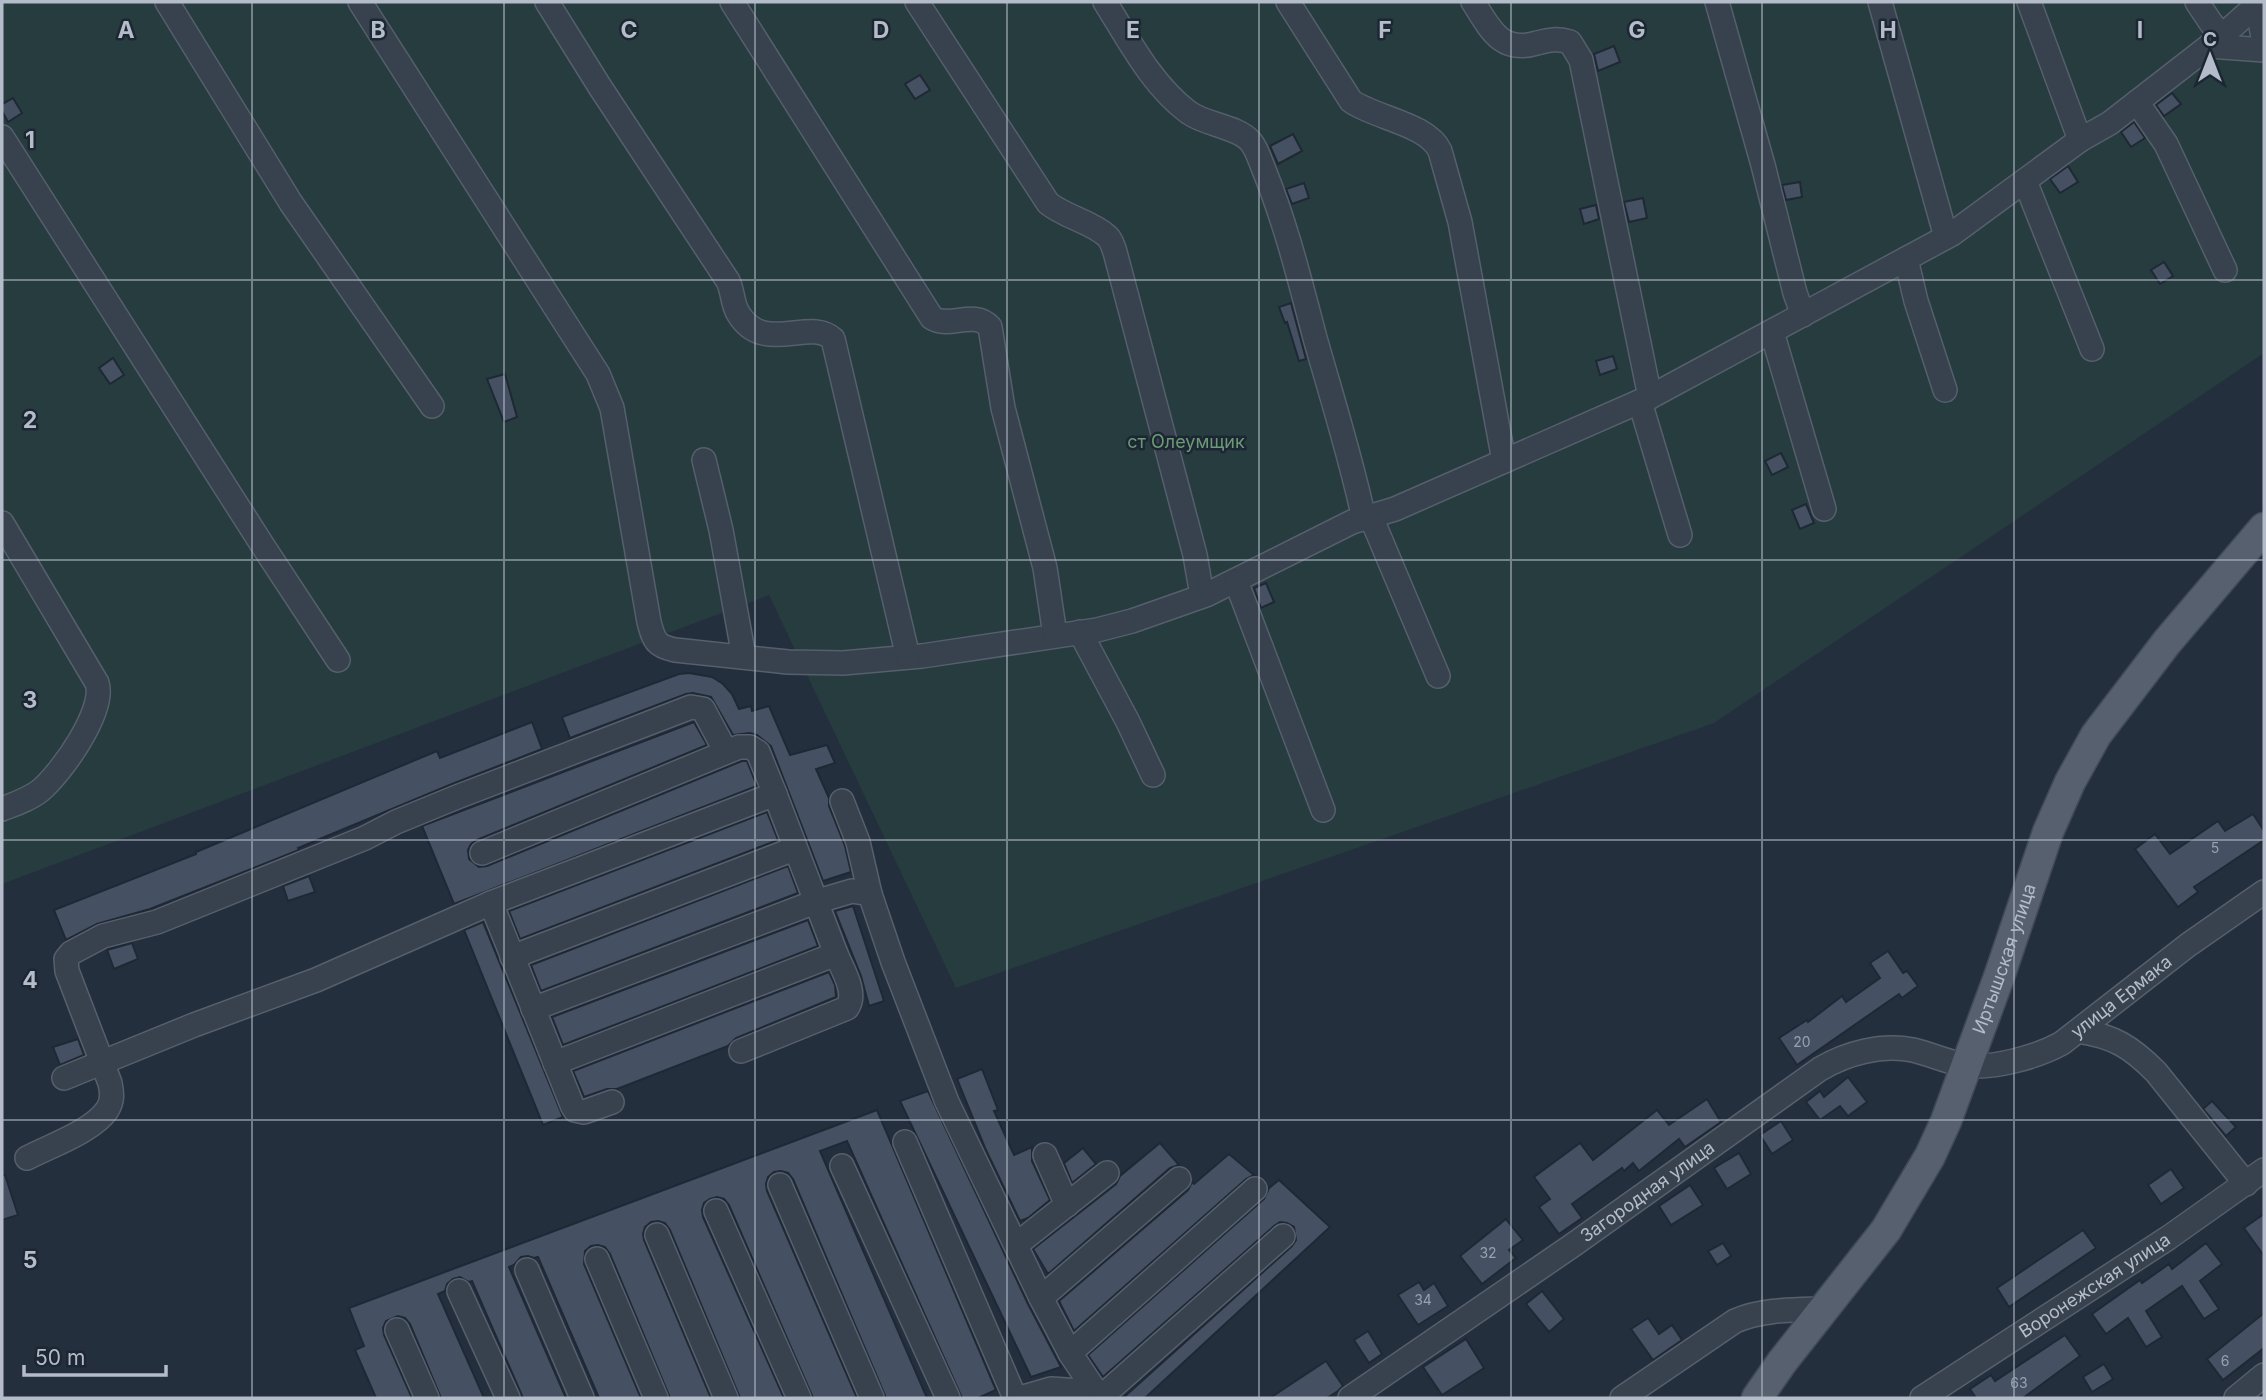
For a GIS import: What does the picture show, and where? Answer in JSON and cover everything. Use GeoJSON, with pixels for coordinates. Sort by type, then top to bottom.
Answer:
{"type":"FeatureCollection","features":[{"type":"Feature","properties":{"kind":"main road","name":"Иртышская улица"},"geometry":{"type":"LineString","coordinates":[[1757,1398],[1886,1230],[1914,1186],[1946,1121],[2049,832],[2096,735],[2167,642],[2264,528]]}},
{"type":"Feature","properties":{"kind":"street"},"geometry":{"type":"LineString","coordinates":[[167,2],[291,203],[432,407]]}},
{"type":"Feature","properties":{"kind":"street"},"geometry":{"type":"LineString","coordinates":[[360,2],[604,386],[612,408],[649,622],[656,642],[662,647],[675,650],[822,664],[908,657],[1080,632],[1132,621],[1202,596],[1352,522],[1395,509],[1645,399],[1946,237],[2080,140],[2110,123],[2216,41],[2261,2]]}},
{"type":"Feature","properties":{"kind":"street"},"geometry":{"type":"LineString","coordinates":[[547,2],[613,108],[728,281],[740,317],[764,334],[824,332],[833,339],[908,657]]}},
{"type":"Feature","properties":{"kind":"street"},"geometry":{"type":"LineString","coordinates":[[733,2],[932,318],[950,322],[976,319],[990,327],[1003,408],[1045,568],[1055,635]]}},
{"type":"Feature","properties":{"kind":"street"},"geometry":{"type":"LineString","coordinates":[[917,2],[1048,203],[1099,231],[1111,242],[1195,555],[1202,596]]}},
{"type":"Feature","properties":{"kind":"street"},"geometry":{"type":"LineString","coordinates":[[1105,2],[1150,73],[1175,101],[1199,119],[1233,131],[1252,142],[1294,258],[1367,518],[1438,676]]}},
{"type":"Feature","properties":{"kind":"street"},"geometry":{"type":"LineString","coordinates":[[1287,2],[1351,101],[1427,135],[1437,143],[1460,222],[1503,461]]}},
{"type":"Feature","properties":{"kind":"street"},"geometry":{"type":"LineString","coordinates":[[1473,2],[1491,29],[1507,44],[1524,47],[1550,40],[1564,40],[1570,42],[1581,60],[1645,399],[1680,535]]}},
{"type":"Feature","properties":{"kind":"street"},"geometry":{"type":"LineString","coordinates":[[1717,2],[1763,164],[1794,293],[1803,315]]}},
{"type":"Feature","properties":{"kind":"street"},"geometry":{"type":"LineString","coordinates":[[1880,2],[1946,237]]}},
{"type":"Feature","properties":{"kind":"street"},"geometry":{"type":"LineString","coordinates":[[2029,2],[2080,140]]}},
{"type":"Feature","properties":{"kind":"street"},"geometry":{"type":"LineString","coordinates":[[2197,2],[2211,23],[2216,41]]}},
{"type":"Feature","properties":{"kind":"street"},"geometry":{"type":"LineString","coordinates":[[2261,2],[2264,42]]}},
{"type":"Feature","properties":{"kind":"street"},"geometry":{"type":"LineString","coordinates":[[2216,41],[2264,50]]}},
{"type":"Feature","properties":{"kind":"street"},"geometry":{"type":"LineString","coordinates":[[2137,102],[2166,144],[2225,270]]}},
{"type":"Feature","properties":{"kind":"street"},"geometry":{"type":"LineString","coordinates":[[2,137],[338,660]]}},
{"type":"Feature","properties":{"kind":"street"},"geometry":{"type":"LineString","coordinates":[[2025,181],[2092,349]]}},
{"type":"Feature","properties":{"kind":"street"},"geometry":{"type":"LineString","coordinates":[[1906,259],[1916,301],[1945,390]]}},
{"type":"Feature","properties":{"kind":"street"},"geometry":{"type":"LineString","coordinates":[[1772,332],[1824,509]]}},
{"type":"Feature","properties":{"kind":"street"},"geometry":{"type":"LineString","coordinates":[[704,460],[721,530],[744,657]]}},
{"type":"Feature","properties":{"kind":"street"},"geometry":{"type":"LineString","coordinates":[[2,523],[97,683],[99,692],[93,714],[50,781],[39,792],[2,808]]}},
{"type":"Feature","properties":{"kind":"street"},"geometry":{"type":"LineString","coordinates":[[1236,581],[1323,810]]}},
{"type":"Feature","properties":{"kind":"street"},"geometry":{"type":"LineString","coordinates":[[1080,632],[1153,775]]}},
{"type":"Feature","properties":{"kind":"street"},"geometry":{"type":"LineString","coordinates":[[27,1158],[86,1127],[106,1111],[112,1093],[66,964],[71,953],[103,936],[137,929],[169,917],[365,838],[457,797],[691,707],[704,709],[726,752]]}},
{"type":"Feature","properties":{"kind":"street"},"geometry":{"type":"LineString","coordinates":[[482,853],[726,752],[745,747],[755,749],[775,794],[852,999],[847,1008],[741,1051]]}},
{"type":"Feature","properties":{"kind":"street"},"geometry":{"type":"LineString","coordinates":[[64,1078],[194,1025],[316,980],[491,903],[775,794]]}},
{"type":"Feature","properties":{"kind":"street"},"geometry":{"type":"LineString","coordinates":[[842,801],[858,842],[870,894],[893,962],[947,1102],[1041,1298],[1070,1353],[1098,1396]]}},
{"type":"Feature","properties":{"kind":"street"},"geometry":{"type":"LineString","coordinates":[[512,957],[794,849]]}},
{"type":"Feature","properties":{"kind":"street"},"geometry":{"type":"LineString","coordinates":[[533,1009],[816,902],[852,891],[870,894]]}},
{"type":"Feature","properties":{"kind":"street","name":"улица Ермака"},"geometry":{"type":"LineString","coordinates":[[1966,1066],[1996,1064],[2045,1052],[2078,1031],[2188,945],[2264,892]]}},
{"type":"Feature","properties":{"kind":"street"},"geometry":{"type":"LineString","coordinates":[[491,903],[575,1110],[589,1111],[612,1102]]}},
{"type":"Feature","properties":{"kind":"street"},"geometry":{"type":"LineString","coordinates":[[555,1063],[836,954]]}},
{"type":"Feature","properties":{"kind":"street"},"geometry":{"type":"LineString","coordinates":[[2078,1031],[2110,1038],[2132,1049],[2141,1057],[2246,1184]]}},
{"type":"Feature","properties":{"kind":"street","name":"Загородная улица"},"geometry":{"type":"LineString","coordinates":[[1350,1398],[1838,1058],[1900,1049],[1966,1066]]}},
{"type":"Feature","properties":{"kind":"street"},"geometry":{"type":"LineString","coordinates":[[905,1142],[1015,1398]]}},
{"type":"Feature","properties":{"kind":"street"},"geometry":{"type":"LineString","coordinates":[[1045,1155],[1067,1205]]}},
{"type":"Feature","properties":{"kind":"street"},"geometry":{"type":"LineString","coordinates":[[842,1166],[948,1398]]}},
{"type":"Feature","properties":{"kind":"street","name":"Воронежская улица"},"geometry":{"type":"LineString","coordinates":[[1922,1398],[2168,1238],[2264,1170]]}},
{"type":"Feature","properties":{"kind":"street"},"geometry":{"type":"LineString","coordinates":[[1016,1245],[1107,1173]]}},
{"type":"Feature","properties":{"kind":"street"},"geometry":{"type":"LineString","coordinates":[[1041,1298],[1179,1179]]}},
{"type":"Feature","properties":{"kind":"street"},"geometry":{"type":"LineString","coordinates":[[780,1185],[872,1398]]}},
{"type":"Feature","properties":{"kind":"street"},"geometry":{"type":"LineString","coordinates":[[1070,1353],[1255,1189]]}},
{"type":"Feature","properties":{"kind":"street"},"geometry":{"type":"LineString","coordinates":[[716,1211],[799,1398]]}},
{"type":"Feature","properties":{"kind":"street"},"geometry":{"type":"LineString","coordinates":[[657,1235],[726,1398]]}},
{"type":"Feature","properties":{"kind":"street"},"geometry":{"type":"LineString","coordinates":[[1020,1398],[1051,1389],[1098,1396],[1283,1236]]}},
{"type":"Feature","properties":{"kind":"street"},"geometry":{"type":"LineString","coordinates":[[597,1259],[656,1398]]}},
{"type":"Feature","properties":{"kind":"street"},"geometry":{"type":"LineString","coordinates":[[527,1270],[582,1398]]}},
{"type":"Feature","properties":{"kind":"street"},"geometry":{"type":"LineString","coordinates":[[459,1292],[508,1398]]}},
{"type":"Feature","properties":{"kind":"street"},"geometry":{"type":"LineString","coordinates":[[1622,1398],[1735,1321],[1780,1310],[1824,1309]]}},
{"type":"Feature","properties":{"kind":"street"},"geometry":{"type":"LineString","coordinates":[[397,1330],[427,1398]]}},
{"type":"Feature","properties":{"kind":"street"},"geometry":{"type":"LineString","coordinates":[[2236,1398],[2264,1375]]}},
{"type":"Feature","properties":{"kind":"green space","name":"ст Олеумщик"},"geometry":{"type":"Polygon","coordinates":[[[2,2],[2264,2],[2264,353],[1714,723],[956,988],[769,595],[2,884],[2,2]]]}},
{"type":"Feature","properties":{"kind":"building"},"geometry":{"type":"Polygon","coordinates":[[[1614,46],[1620,62],[1598,71],[1594,54],[1614,46]]]}},
{"type":"Feature","properties":{"kind":"building"},"geometry":{"type":"Polygon","coordinates":[[[920,75],[930,90],[915,99],[905,84],[920,75]]]}},
{"type":"Feature","properties":{"kind":"building"},"geometry":{"type":"Polygon","coordinates":[[[2172,93],[2181,104],[2164,116],[2156,105],[2172,93]]]}},
{"type":"Feature","properties":{"kind":"building"},"geometry":{"type":"Polygon","coordinates":[[[13,98],[22,113],[8,122],[2,111],[2,104],[13,98]]]}},
{"type":"Feature","properties":{"kind":"building"},"geometry":{"type":"Polygon","coordinates":[[[2134,122],[2145,138],[2131,147],[2121,132],[2134,122]]]}},
{"type":"Feature","properties":{"kind":"building"},"geometry":{"type":"Polygon","coordinates":[[[1293,134],[1302,151],[1278,164],[1270,146],[1293,134]]]}},
{"type":"Feature","properties":{"kind":"building"},"geometry":{"type":"Polygon","coordinates":[[[2068,166],[2078,182],[2060,193],[2050,179],[2068,166]]]}},
{"type":"Feature","properties":{"kind":"building"},"geometry":{"type":"Polygon","coordinates":[[[1800,182],[1802,197],[1786,200],[1782,185],[1800,182]]]}},
{"type":"Feature","properties":{"kind":"building"},"geometry":{"type":"Polygon","coordinates":[[[1304,183],[1309,198],[1292,204],[1286,189],[1304,183]]]}},
{"type":"Feature","properties":{"kind":"building"},"geometry":{"type":"Polygon","coordinates":[[[1643,198],[1647,218],[1629,222],[1624,202],[1643,198]]]}},
{"type":"Feature","properties":{"kind":"building"},"geometry":{"type":"Polygon","coordinates":[[[1596,205],[1599,219],[1584,224],[1580,209],[1596,205]]]}},
{"type":"Feature","properties":{"kind":"building"},"geometry":{"type":"Polygon","coordinates":[[[2164,262],[2173,276],[2160,284],[2151,270],[2164,262]]]}},
{"type":"Feature","properties":{"kind":"building"},"geometry":{"type":"Polygon","coordinates":[[[1291,303],[1306,359],[1299,361],[1287,322],[1285,323],[1279,307],[1291,303]]]}},
{"type":"Feature","properties":{"kind":"building"},"geometry":{"type":"Polygon","coordinates":[[[1613,356],[1617,369],[1600,375],[1596,361],[1613,356]]]}},
{"type":"Feature","properties":{"kind":"building"},"geometry":{"type":"Polygon","coordinates":[[[113,358],[124,375],[110,384],[99,368],[113,358]]]}},
{"type":"Feature","properties":{"kind":"building"},"geometry":{"type":"Polygon","coordinates":[[[505,374],[517,417],[504,422],[487,379],[505,374]]]}},
{"type":"Feature","properties":{"kind":"building"},"geometry":{"type":"Polygon","coordinates":[[[1781,453],[1788,467],[1772,475],[1765,461],[1781,453]]]}},
{"type":"Feature","properties":{"kind":"building"},"geometry":{"type":"Polygon","coordinates":[[[1806,504],[1814,523],[1800,529],[1792,510],[1806,504]]]}},
{"type":"Feature","properties":{"kind":"building"},"geometry":{"type":"Polygon","coordinates":[[[1266,583],[1274,602],[1261,608],[1254,588],[1266,583]]]}},
{"type":"Feature","properties":{"kind":"building"},"geometry":{"type":"Polygon","coordinates":[[[679,674],[712,677],[723,684],[732,694],[739,709],[751,706],[752,711],[769,706],[790,755],[827,745],[835,763],[816,769],[829,798],[829,806],[845,846],[851,872],[823,881],[771,746],[757,735],[733,735],[711,697],[686,694],[570,738],[562,717],[679,674]]]}},
{"type":"Feature","properties":{"kind":"building"},"geometry":{"type":"Polygon","coordinates":[[[532,722],[542,749],[150,909],[97,924],[66,940],[54,910],[196,854],[437,751],[440,758],[532,722]]]}},
{"type":"Feature","properties":{"kind":"building"},"geometry":{"type":"Polygon","coordinates":[[[694,722],[707,745],[477,840],[468,850],[469,859],[479,867],[487,866],[742,761],[747,761],[757,786],[454,904],[422,826],[694,722]]]}},
{"type":"Feature","properties":{"kind":"building"},"geometry":{"type":"Polygon","coordinates":[[[767,812],[778,840],[520,939],[509,911],[767,812]]]}},
{"type":"Feature","properties":{"kind":"building"},"geometry":{"type":"Polygon","coordinates":[[[2253,814],[2264,831],[2264,840],[2194,887],[2198,892],[2178,907],[2135,849],[2155,834],[2170,854],[2218,821],[2225,831],[2253,814]]]}},
{"type":"Feature","properties":{"kind":"building"},"geometry":{"type":"Polygon","coordinates":[[[788,866],[798,893],[541,991],[531,965],[788,866]]]}},
{"type":"Feature","properties":{"kind":"building"},"geometry":{"type":"Polygon","coordinates":[[[309,876],[315,892],[288,901],[283,886],[309,876]]]}},
{"type":"Feature","properties":{"kind":"building"},"geometry":{"type":"Polygon","coordinates":[[[853,906],[884,1001],[869,1006],[861,976],[835,911],[853,906]]]}},
{"type":"Feature","properties":{"kind":"building"},"geometry":{"type":"Polygon","coordinates":[[[808,920],[818,946],[563,1045],[552,1017],[808,920]]]}},
{"type":"Feature","properties":{"kind":"building"},"geometry":{"type":"Polygon","coordinates":[[[483,922],[563,1117],[543,1125],[464,930],[483,922]]]}},
{"type":"Feature","properties":{"kind":"building"},"geometry":{"type":"Polygon","coordinates":[[[132,943],[138,959],[114,969],[107,950],[132,943]]]}},
{"type":"Feature","properties":{"kind":"building"},"geometry":{"type":"Polygon","coordinates":[[[1888,951],[1903,973],[1907,971],[1918,986],[1902,998],[1899,994],[1797,1065],[1779,1038],[1807,1020],[1808,1022],[1842,996],[1846,1002],[1880,978],[1870,963],[1888,951]]]}},
{"type":"Feature","properties":{"kind":"building"},"geometry":{"type":"Polygon","coordinates":[[[829,972],[835,985],[836,997],[736,1038],[728,1046],[617,1089],[607,1089],[584,1097],[573,1071],[829,972]]]}},
{"type":"Feature","properties":{"kind":"building"},"geometry":{"type":"Polygon","coordinates":[[[78,1039],[84,1055],[60,1065],[53,1047],[78,1039]]]}},
{"type":"Feature","properties":{"kind":"building"},"geometry":{"type":"Polygon","coordinates":[[[982,1069],[998,1110],[994,1111],[1014,1155],[1032,1147],[1032,1161],[1050,1200],[1028,1218],[1020,1221],[985,1148],[957,1079],[982,1069]]]}},
{"type":"Feature","properties":{"kind":"building"},"geometry":{"type":"Polygon","coordinates":[[[1848,1077],[1867,1102],[1848,1116],[1840,1106],[1820,1120],[1806,1102],[1820,1091],[1824,1097],[1848,1077]]]}},
{"type":"Feature","properties":{"kind":"building"},"geometry":{"type":"Polygon","coordinates":[[[928,1091],[1028,1304],[1061,1367],[1031,1377],[900,1101],[928,1091]]]}},
{"type":"Feature","properties":{"kind":"building"},"geometry":{"type":"Polygon","coordinates":[[[1707,1099],[1721,1122],[1685,1147],[1679,1139],[1639,1171],[1633,1163],[1624,1171],[1622,1168],[1572,1204],[1582,1218],[1559,1234],[1539,1207],[1550,1199],[1534,1177],[1580,1143],[1593,1160],[1657,1110],[1669,1125],[1707,1099]]]}},
{"type":"Feature","properties":{"kind":"building"},"geometry":{"type":"Polygon","coordinates":[[[2212,1101],[2236,1127],[2226,1136],[2203,1109],[2212,1101]]]}},
{"type":"Feature","properties":{"kind":"building"},"geometry":{"type":"Polygon","coordinates":[[[877,1110],[996,1390],[978,1398],[962,1398],[847,1141],[820,1151],[927,1398],[886,1398],[793,1179],[788,1173],[781,1171],[768,1177],[767,1191],[857,1398],[813,1398],[729,1205],[724,1199],[717,1197],[704,1203],[703,1217],[784,1398],[740,1398],[670,1230],[665,1223],[658,1221],[645,1227],[644,1240],[711,1398],[670,1398],[610,1254],[605,1247],[598,1245],[585,1251],[584,1264],[641,1398],[599,1398],[538,1257],[528,1256],[521,1257],[509,1267],[566,1398],[523,1398],[472,1281],[460,1277],[453,1279],[447,1284],[445,1291],[438,1294],[484,1398],[441,1398],[410,1324],[405,1318],[398,1316],[386,1321],[384,1335],[412,1398],[376,1398],[355,1350],[364,1346],[349,1308],[877,1110]]]}},
{"type":"Feature","properties":{"kind":"building"},"geometry":{"type":"Polygon","coordinates":[[[1781,1121],[1793,1140],[1772,1154],[1760,1135],[1781,1121]]]}},
{"type":"Feature","properties":{"kind":"building"},"geometry":{"type":"Polygon","coordinates":[[[1160,1143],[1179,1165],[1170,1168],[1048,1274],[1033,1249],[1116,1184],[1120,1176],[1160,1143]]]}},
{"type":"Feature","properties":{"kind":"building"},"geometry":{"type":"Polygon","coordinates":[[[1083,1148],[1096,1164],[1072,1183],[1064,1163],[1083,1148]]]}},
{"type":"Feature","properties":{"kind":"building"},"geometry":{"type":"Polygon","coordinates":[[[1739,1153],[1751,1174],[1727,1189],[1714,1168],[1739,1153]]]}},
{"type":"Feature","properties":{"kind":"building"},"geometry":{"type":"Polygon","coordinates":[[[1229,1154],[1254,1175],[1246,1179],[1074,1331],[1059,1301],[1188,1190],[1192,1182],[1194,1184],[1229,1154]]]}},
{"type":"Feature","properties":{"kind":"building"},"geometry":{"type":"Polygon","coordinates":[[[2171,1169],[2184,1188],[2161,1204],[2148,1185],[2171,1169]]]}},
{"type":"Feature","properties":{"kind":"building"},"geometry":{"type":"Polygon","coordinates":[[[2,1175],[5,1175],[18,1215],[2,1220],[2,1175]]]}},
{"type":"Feature","properties":{"kind":"building"},"geometry":{"type":"Polygon","coordinates":[[[1279,1180],[1330,1227],[1145,1398],[1123,1398],[1292,1246],[1296,1240],[1294,1227],[1280,1222],[1274,1226],[1103,1377],[1088,1355],[1264,1199],[1269,1188],[1279,1180]]]}},
{"type":"Feature","properties":{"kind":"building"},"geometry":{"type":"Polygon","coordinates":[[[1690,1185],[1703,1205],[1671,1225],[1659,1206],[1690,1185]]]}},
{"type":"Feature","properties":{"kind":"building"},"geometry":{"type":"Polygon","coordinates":[[[2264,1214],[2264,1256],[2244,1228],[2264,1214]]]}},
{"type":"Feature","properties":{"kind":"building"},"geometry":{"type":"Polygon","coordinates":[[[1506,1219],[1523,1240],[1509,1250],[1516,1258],[1482,1284],[1460,1256],[1506,1219]]]}},
{"type":"Feature","properties":{"kind":"building"},"geometry":{"type":"Polygon","coordinates":[[[2083,1230],[2096,1248],[2009,1307],[1997,1288],[2083,1230]]]}},
{"type":"Feature","properties":{"kind":"building"},"geometry":{"type":"Polygon","coordinates":[[[1723,1243],[1731,1256],[1717,1265],[1708,1251],[1723,1243]]]}},
{"type":"Feature","properties":{"kind":"building"},"geometry":{"type":"Polygon","coordinates":[[[2206,1243],[2222,1264],[2200,1281],[2219,1309],[2204,1319],[2182,1286],[2146,1311],[2162,1337],[2146,1347],[2128,1318],[2106,1334],[2092,1314],[2140,1280],[2142,1283],[2169,1264],[2172,1269],[2206,1243]]]}},
{"type":"Feature","properties":{"kind":"building"},"geometry":{"type":"Polygon","coordinates":[[[1419,1282],[1424,1290],[1434,1283],[1448,1306],[1418,1325],[1398,1295],[1419,1282]]]}},
{"type":"Feature","properties":{"kind":"building"},"geometry":{"type":"Polygon","coordinates":[[[1542,1291],[1564,1319],[1549,1332],[1526,1304],[1542,1291]]]}},
{"type":"Feature","properties":{"kind":"building"},"geometry":{"type":"Polygon","coordinates":[[[2264,1313],[2264,1348],[2223,1380],[2207,1359],[2264,1313]]]}},
{"type":"Feature","properties":{"kind":"building"},"geometry":{"type":"Polygon","coordinates":[[[1648,1318],[1659,1334],[1672,1325],[1682,1340],[1653,1360],[1631,1329],[1648,1318]]]}},
{"type":"Feature","properties":{"kind":"building"},"geometry":{"type":"Polygon","coordinates":[[[1368,1331],[1382,1354],[1369,1363],[1354,1340],[1368,1331]]]}},
{"type":"Feature","properties":{"kind":"building"},"geometry":{"type":"Polygon","coordinates":[[[2065,1335],[2080,1356],[2023,1398],[1976,1398],[1970,1389],[1991,1375],[1995,1381],[2065,1335]]]}},
{"type":"Feature","properties":{"kind":"building"},"geometry":{"type":"Polygon","coordinates":[[[1466,1339],[1484,1368],[1442,1395],[1423,1367],[1466,1339]]]}},
{"type":"Feature","properties":{"kind":"building"},"geometry":{"type":"Polygon","coordinates":[[[1326,1361],[1343,1386],[1338,1391],[1327,1398],[1270,1398],[1326,1361]]]}},
{"type":"Feature","properties":{"kind":"building"},"geometry":{"type":"Polygon","coordinates":[[[2104,1364],[2113,1379],[2092,1392],[2083,1377],[2104,1364]]]}}]}
